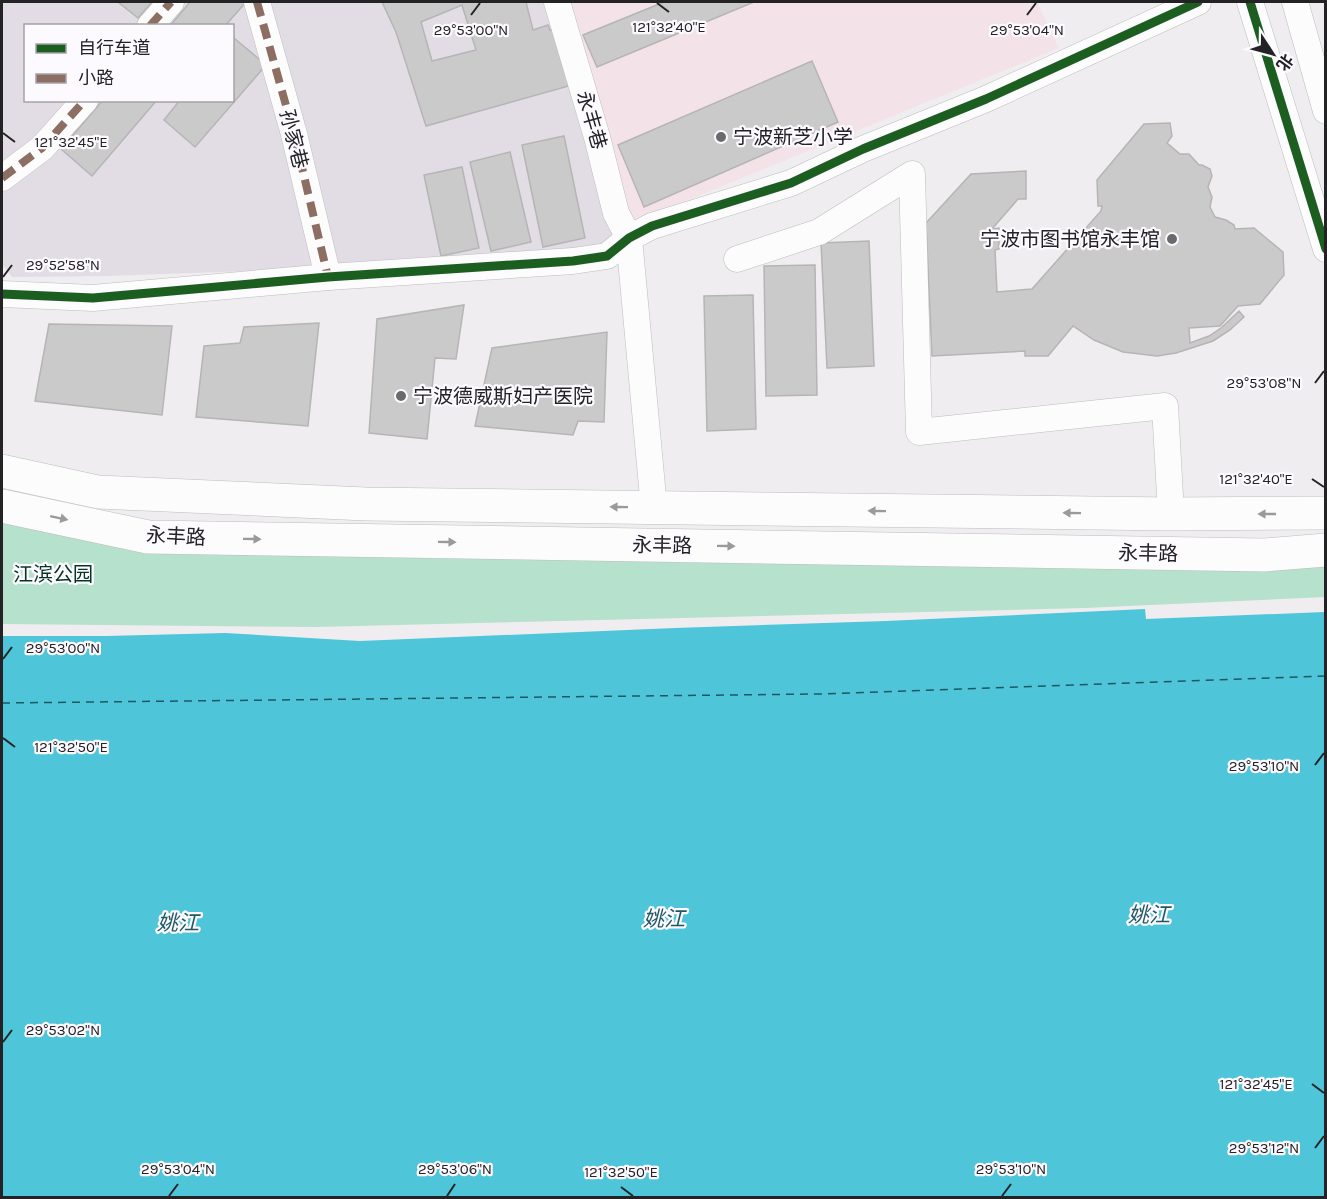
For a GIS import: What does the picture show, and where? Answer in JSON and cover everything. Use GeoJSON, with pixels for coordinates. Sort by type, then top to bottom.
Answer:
{"type":"FeatureCollection","features":[{"type":"Feature","properties":{"kind":"main road","name":"永丰路"},"geometry":{"type":"LineString","coordinates":[[2,471],[98,492],[366,504],[1170,514],[1326,513]]}},
{"type":"Feature","properties":{"kind":"main road","name":"永丰路"},"geometry":{"type":"LineString","coordinates":[[2,506],[148,537],[1264,555],[1326,550]]}},
{"type":"Feature","properties":{"kind":"street"},"geometry":{"type":"LineString","coordinates":[[152,24],[171,2]]}},
{"type":"Feature","properties":{"kind":"street","name":"孙家巷"},"geometry":{"type":"LineString","coordinates":[[257,2],[294,134],[328,276]]}},
{"type":"Feature","properties":{"kind":"street","name":"永丰巷"},"geometry":{"type":"LineString","coordinates":[[557,2],[597,137],[616,213],[629,238]]}},
{"type":"Feature","properties":{"kind":"street"},"geometry":{"type":"LineString","coordinates":[[2,294],[93,298],[328,276],[573,261],[607,256],[629,238],[652,226],[791,183],[863,149],[986,99],[1198,2]]}},
{"type":"Feature","properties":{"kind":"street"},"geometry":{"type":"LineString","coordinates":[[1250,2],[1326,249]]}},
{"type":"Feature","properties":{"kind":"street"},"geometry":{"type":"LineString","coordinates":[[1295,2],[1319,64],[1326,111]]}},
{"type":"Feature","properties":{"kind":"street"},"geometry":{"type":"LineString","coordinates":[[2,178],[42,148],[83,102]]}},
{"type":"Feature","properties":{"kind":"street"},"geometry":{"type":"LineString","coordinates":[[737,259],[819,232],[912,174],[919,432],[1165,406],[1170,514]]}},
{"type":"Feature","properties":{"kind":"street"},"geometry":{"type":"LineString","coordinates":[[629,238],[654,508]]}},
{"type":"Feature","properties":{"kind":"shaded area"},"geometry":{"type":"Polygon","coordinates":[[[2,2],[554,2],[618,231],[612,244],[579,253],[331,268],[12,277],[2,264],[2,2]]]}},
{"type":"Feature","properties":{"kind":"shaded area","name":"宁波新芝小学"},"geometry":{"type":"Polygon","coordinates":[[[563,2],[1037,2],[1059,48],[625,226],[563,2]]]}},
{"type":"Feature","properties":{"kind":"green space","name":"江滨公园"},"geometry":{"type":"Polygon","coordinates":[[[2,512],[108,534],[1325,547],[1325,597],[1085,608],[316,627],[2,624],[2,512]]]}},
{"type":"Feature","properties":{"kind":"water","name":"姚江"},"geometry":{"type":"Polygon","coordinates":[[[1145,609],[1146,619],[1325,612],[1325,1197],[2,1197],[2,636],[225,633],[360,641],[1145,609]]]}},
{"type":"Feature","properties":{"kind":"building"},"geometry":{"type":"Polygon","coordinates":[[[118,2],[152,2],[138,18],[118,2]]]}},
{"type":"Feature","properties":{"kind":"building"},"geometry":{"type":"Polygon","coordinates":[[[190,2],[246,2],[227,24],[172,24],[190,2]]]}},
{"type":"Feature","properties":{"kind":"building"},"geometry":{"type":"Polygon","coordinates":[[[382,2],[526,2],[533,30],[548,25],[550,30],[557,28],[572,85],[426,126],[396,32],[382,2]],[[462,5],[421,22],[432,61],[476,50],[462,5]]]}},
{"type":"Feature","properties":{"kind":"building"},"geometry":{"type":"Polygon","coordinates":[[[664,2],[754,2],[597,67],[583,35],[664,2]]]}},
{"type":"Feature","properties":{"kind":"building"},"geometry":{"type":"Polygon","coordinates":[[[234,38],[266,65],[234,102],[234,38]]]}},
{"type":"Feature","properties":{"kind":"building"},"geometry":{"type":"Polygon","coordinates":[[[812,61],[838,122],[644,207],[618,145],[812,61]]]}},
{"type":"Feature","properties":{"kind":"building"},"geometry":{"type":"Polygon","coordinates":[[[101,102],[155,102],[92,176],[61,149],[101,102]]]}},
{"type":"Feature","properties":{"kind":"building"},"geometry":{"type":"Polygon","coordinates":[[[178,102],[234,102],[195,147],[164,120],[178,102]]]}},
{"type":"Feature","properties":{"kind":"building","name":"宁波市图书馆永丰馆"},"geometry":{"type":"Polygon","coordinates":[[[1170,123],[1172,136],[1167,143],[1180,154],[1189,154],[1199,165],[1210,169],[1212,176],[1208,187],[1212,197],[1210,207],[1215,217],[1226,220],[1234,225],[1235,229],[1254,228],[1283,252],[1284,275],[1260,304],[1238,306],[1220,326],[1189,328],[1190,343],[1209,336],[1239,311],[1244,317],[1213,341],[1176,353],[1157,356],[1123,352],[1094,340],[1073,326],[1048,356],[1025,356],[1025,351],[932,356],[926,223],[971,174],[1026,171],[1026,199],[1018,199],[992,229],[999,228],[999,249],[995,250],[997,292],[1032,289],[1101,211],[1102,206],[1098,206],[1097,180],[1144,124],[1170,123]]]}},
{"type":"Feature","properties":{"kind":"building"},"geometry":{"type":"Polygon","coordinates":[[[564,136],[585,238],[543,247],[522,145],[564,136]]]}},
{"type":"Feature","properties":{"kind":"building"},"geometry":{"type":"Polygon","coordinates":[[[510,152],[531,242],[491,251],[470,162],[510,152]]]}},
{"type":"Feature","properties":{"kind":"building"},"geometry":{"type":"Polygon","coordinates":[[[462,167],[479,248],[441,256],[424,175],[462,167]]]}},
{"type":"Feature","properties":{"kind":"building"},"geometry":{"type":"Polygon","coordinates":[[[869,241],[874,366],[827,368],[821,243],[869,241]]]}},
{"type":"Feature","properties":{"kind":"building"},"geometry":{"type":"Polygon","coordinates":[[[815,265],[817,395],[766,396],[764,266],[815,265]]]}},
{"type":"Feature","properties":{"kind":"building"},"geometry":{"type":"Polygon","coordinates":[[[753,295],[756,429],[707,431],[704,296],[753,295]]]}},
{"type":"Feature","properties":{"kind":"building","name":"宁波德威斯妇产医院"},"geometry":{"type":"Polygon","coordinates":[[[464,305],[456,359],[435,358],[427,439],[369,433],[377,319],[464,305]]]}},
{"type":"Feature","properties":{"kind":"building"},"geometry":{"type":"Polygon","coordinates":[[[319,323],[308,426],[196,417],[204,346],[240,343],[244,327],[319,323]]]}},
{"type":"Feature","properties":{"kind":"building"},"geometry":{"type":"Polygon","coordinates":[[[49,324],[172,326],[162,415],[35,401],[49,324]]]}},
{"type":"Feature","properties":{"kind":"building"},"geometry":{"type":"Polygon","coordinates":[[[607,332],[604,422],[578,421],[573,435],[475,426],[492,348],[607,332]]]}},
{"type":"Feature","properties":{"kind":"ferry route"},"geometry":{"type":"LineString","coordinates":[[2,703],[819,694],[1326,676]]}},
{"type":"Feature","properties":{"kind":"marked path"},"geometry":{"type":"LineString","coordinates":[[152,24],[171,2]]}},
{"type":"Feature","properties":{"kind":"marked path"},"geometry":{"type":"LineString","coordinates":[[257,2],[294,134],[328,277]]}},
{"type":"Feature","properties":{"kind":"marked path"},"geometry":{"type":"LineString","coordinates":[[2,178],[42,148],[83,102]]}},
{"type":"Feature","properties":{"kind":"cycle path"},"geometry":{"type":"LineString","coordinates":[[2,294],[93,298],[328,277],[573,261],[607,256],[629,238],[652,226],[791,183],[863,149],[986,99],[1198,2]]}},
{"type":"Feature","properties":{"kind":"cycle path"},"geometry":{"type":"LineString","coordinates":[[1250,2],[1326,249]]}},
{"type":"Feature","properties":{"kind":"place","name":"宁波新芝小学"},"geometry":{"type":"Point","coordinates":[721,137]}},
{"type":"Feature","properties":{"kind":"place","name":"宁波市图书馆永丰馆"},"geometry":{"type":"Point","coordinates":[1172,239]}},
{"type":"Feature","properties":{"kind":"place","name":"宁波德威斯妇产医院"},"geometry":{"type":"Point","coordinates":[401,396]}}]}
